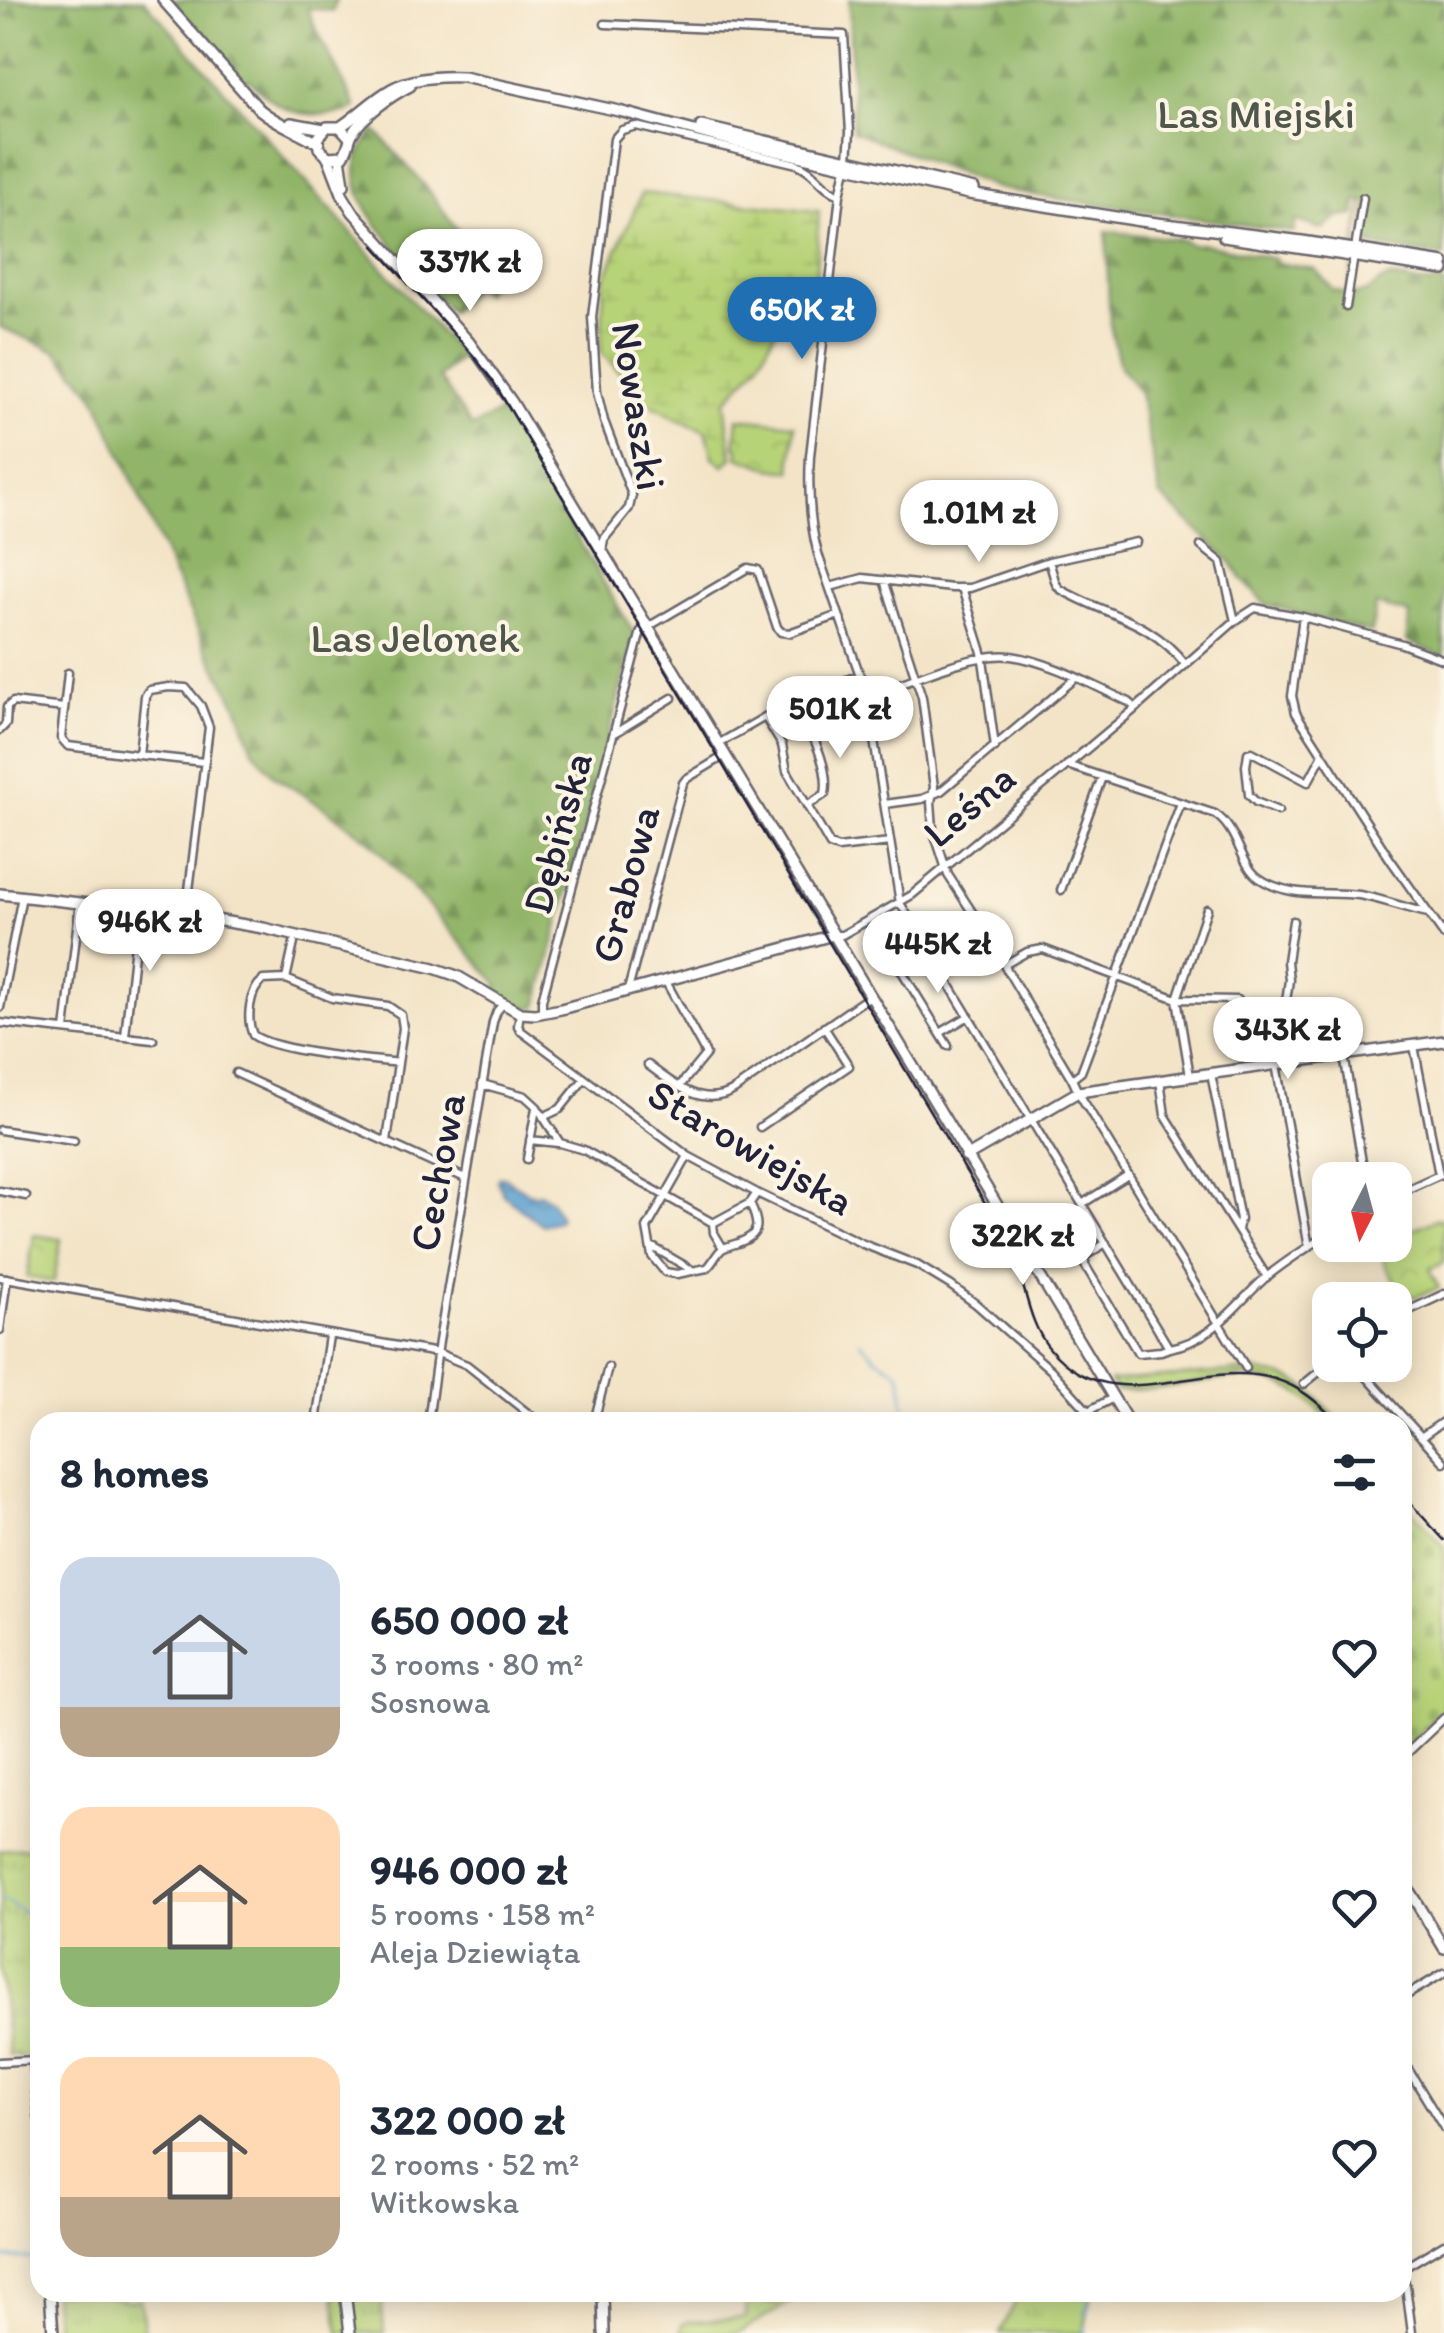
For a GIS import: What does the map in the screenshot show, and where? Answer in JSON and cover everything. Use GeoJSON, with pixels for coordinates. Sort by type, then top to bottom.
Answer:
{"type":"FeatureCollection","features":[{"type":"Feature","properties":{"kind":"street"},"geometry":{"type":"LineString","coordinates":[[162,0],[268,117],[318,143]]}},
{"type":"Feature","properties":{"kind":"street"},"geometry":{"type":"LineString","coordinates":[[605,24],[844,35],[850,132],[810,456],[810,510],[814,538],[867,696],[900,902],[1168,1348]]}},
{"type":"Feature","properties":{"kind":"street"},"geometry":{"type":"LineString","coordinates":[[247,94],[280,118],[299,126],[324,129],[340,127],[390,89],[446,76],[477,79],[659,120],[713,128],[847,163],[1022,201],[1444,267]]}},
{"type":"Feature","properties":{"kind":"street"},"geometry":{"type":"LineString","coordinates":[[328,157],[340,157],[349,148],[350,138],[388,98],[420,81]]}},
{"type":"Feature","properties":{"kind":"street","name":"Nowaszki"},"geometry":{"type":"LineString","coordinates":[[602,552],[604,539],[629,508],[632,495],[604,422],[597,392],[592,317],[612,144],[618,132],[636,126],[797,164],[816,174],[824,188],[840,195]]}},
{"type":"Feature","properties":{"kind":"street"},"geometry":{"type":"LineString","coordinates":[[340,127],[350,138]]}},
{"type":"Feature","properties":{"kind":"street"},"geometry":{"type":"LineString","coordinates":[[324,129],[318,143],[328,157],[343,196],[482,358],[520,414],[1122,1412]]}},
{"type":"Feature","properties":{"kind":"street"},"geometry":{"type":"LineString","coordinates":[[340,157],[346,190],[360,220]]}},
{"type":"Feature","properties":{"kind":"street"},"geometry":{"type":"LineString","coordinates":[[1346,307],[1363,198]]}},
{"type":"Feature","properties":{"kind":"street"},"geometry":{"type":"LineString","coordinates":[[830,588],[856,578],[970,588],[1048,561],[1136,542]]}},
{"type":"Feature","properties":{"kind":"street"},"geometry":{"type":"LineString","coordinates":[[1201,546],[1220,562],[1236,621]]}},
{"type":"Feature","properties":{"kind":"street"},"geometry":{"type":"LineString","coordinates":[[1048,561],[1060,589],[1153,632],[1186,665]]}},
{"type":"Feature","properties":{"kind":"street"},"geometry":{"type":"LineString","coordinates":[[614,734],[640,634],[748,568],[758,570],[780,632],[789,633],[839,615]]}},
{"type":"Feature","properties":{"kind":"street"},"geometry":{"type":"LineString","coordinates":[[884,580],[922,697],[934,795],[933,829],[945,868],[1246,1368]]}},
{"type":"Feature","properties":{"kind":"street"},"geometry":{"type":"LineString","coordinates":[[962,588],[983,657],[995,747]]}},
{"type":"Feature","properties":{"kind":"street","name":"Leśna"},"geometry":{"type":"LineString","coordinates":[[0,894],[139,908],[263,928],[434,968],[457,976],[520,1013],[542,1013],[842,934],[900,902],[945,868],[1236,621],[1255,608],[1303,617]]}},
{"type":"Feature","properties":{"kind":"street"},"geometry":{"type":"LineString","coordinates":[[1444,660],[1402,644],[1303,617],[1292,696],[1296,713],[1322,756],[1444,935]]}},
{"type":"Feature","properties":{"kind":"street"},"geometry":{"type":"LineString","coordinates":[[867,696],[983,657],[1011,656],[1076,678],[1136,708]]}},
{"type":"Feature","properties":{"kind":"street"},"geometry":{"type":"LineString","coordinates":[[68,673],[61,738],[68,746],[204,762]]}},
{"type":"Feature","properties":{"kind":"street"},"geometry":{"type":"LineString","coordinates":[[718,744],[796,699],[860,675]]}},
{"type":"Feature","properties":{"kind":"street"},"geometry":{"type":"LineString","coordinates":[[885,804],[934,795],[1076,678]]}},
{"type":"Feature","properties":{"kind":"street"},"geometry":{"type":"LineString","coordinates":[[139,755],[147,692],[182,688],[196,698],[208,722],[186,915]]}},
{"type":"Feature","properties":{"kind":"street","name":"Dębińska"},"geometry":{"type":"LineString","coordinates":[[542,1013],[542,1000],[614,734],[672,698]]}},
{"type":"Feature","properties":{"kind":"street"},"geometry":{"type":"LineString","coordinates":[[796,699],[820,754],[827,787],[825,794],[807,806]]}},
{"type":"Feature","properties":{"kind":"street"},"geometry":{"type":"LineString","coordinates":[[0,730],[13,702],[64,708]]}},
{"type":"Feature","properties":{"kind":"street"},"geometry":{"type":"LineString","coordinates":[[765,717],[782,745],[786,772],[834,848],[890,842]]}},
{"type":"Feature","properties":{"kind":"street"},"geometry":{"type":"LineString","coordinates":[[1278,811],[1249,796],[1248,753],[1308,782],[1322,756]]}},
{"type":"Feature","properties":{"kind":"street","name":"Grabowa"},"geometry":{"type":"LineString","coordinates":[[628,990],[683,782],[724,756]]}},
{"type":"Feature","properties":{"kind":"street"},"geometry":{"type":"LineString","coordinates":[[1068,765],[1211,812],[1234,835],[1252,870],[1262,880],[1301,894],[1357,895],[1428,913]]}},
{"type":"Feature","properties":{"kind":"street"},"geometry":{"type":"LineString","coordinates":[[1060,890],[1102,777]]}},
{"type":"Feature","properties":{"kind":"street"},"geometry":{"type":"LineString","coordinates":[[1072,1079],[1081,1072],[1180,803]]}},
{"type":"Feature","properties":{"kind":"street"},"geometry":{"type":"LineString","coordinates":[[0,1008],[22,896]]}},
{"type":"Feature","properties":{"kind":"street"},"geometry":{"type":"LineString","coordinates":[[66,1030],[80,902]]}},
{"type":"Feature","properties":{"kind":"street"},"geometry":{"type":"LineString","coordinates":[[125,1036],[139,908]]}},
{"type":"Feature","properties":{"kind":"street"},"geometry":{"type":"LineString","coordinates":[[1190,1076],[1177,999],[1208,909]]}},
{"type":"Feature","properties":{"kind":"street"},"geometry":{"type":"LineString","coordinates":[[1293,921],[1280,1064],[1308,1247]]}},
{"type":"Feature","properties":{"kind":"street"},"geometry":{"type":"LineString","coordinates":[[286,980],[294,943]]}},
{"type":"Feature","properties":{"kind":"street"},"geometry":{"type":"LineString","coordinates":[[1004,965],[1035,949],[1043,949],[1177,999],[1238,1000]]}},
{"type":"Feature","properties":{"kind":"street"},"geometry":{"type":"LineString","coordinates":[[898,965],[948,1046]]}},
{"type":"Feature","properties":{"kind":"street"},"geometry":{"type":"LineString","coordinates":[[387,1141],[398,1063],[403,1023],[398,1012],[388,1006],[327,997],[295,981],[263,980],[255,987],[249,1024],[255,1037],[308,1050],[398,1063]]}},
{"type":"Feature","properties":{"kind":"street"},"geometry":{"type":"LineString","coordinates":[[665,980],[706,1052],[680,1087]]}},
{"type":"Feature","properties":{"kind":"street"},"geometry":{"type":"LineString","coordinates":[[648,1064],[680,1087],[706,1097],[723,1096],[870,996]]}},
{"type":"Feature","properties":{"kind":"street","name":"Cechowa"},"geometry":{"type":"LineString","coordinates":[[429,1412],[492,1022],[503,1004]]}},
{"type":"Feature","properties":{"kind":"street","name":"Starowiejska"},"geometry":{"type":"LineString","coordinates":[[520,1013],[521,1031],[688,1156],[950,1285],[1038,1358],[1088,1412],[1113,1398]]}},
{"type":"Feature","properties":{"kind":"street"},"geometry":{"type":"LineString","coordinates":[[940,1033],[968,1016]]}},
{"type":"Feature","properties":{"kind":"street"},"geometry":{"type":"LineString","coordinates":[[0,1022],[153,1040]]}},
{"type":"Feature","properties":{"kind":"street"},"geometry":{"type":"LineString","coordinates":[[760,1127],[848,1066],[824,1027]]}},
{"type":"Feature","properties":{"kind":"street"},"geometry":{"type":"LineString","coordinates":[[966,1157],[1078,1092],[1444,1041]]}},
{"type":"Feature","properties":{"kind":"street"},"geometry":{"type":"LineString","coordinates":[[1412,1187],[1439,1175],[1414,1046]]}},
{"type":"Feature","properties":{"kind":"street"},"geometry":{"type":"LineString","coordinates":[[1344,1056],[1362,1162]]}},
{"type":"Feature","properties":{"kind":"street"},"geometry":{"type":"LineString","coordinates":[[236,1073],[465,1178]]}},
{"type":"Feature","properties":{"kind":"street"},"geometry":{"type":"LineString","coordinates":[[1211,1073],[1240,1218],[1238,1230]]}},
{"type":"Feature","properties":{"kind":"street"},"geometry":{"type":"LineString","coordinates":[[543,1117],[560,1109],[584,1079]]}},
{"type":"Feature","properties":{"kind":"street"},"geometry":{"type":"LineString","coordinates":[[1160,1080],[1165,1115],[1267,1277]]}},
{"type":"Feature","properties":{"kind":"street"},"geometry":{"type":"LineString","coordinates":[[482,1084],[518,1092],[537,1107],[560,1143]]}},
{"type":"Feature","properties":{"kind":"street"},"geometry":{"type":"LineString","coordinates":[[528,1160],[537,1107]]}},
{"type":"Feature","properties":{"kind":"street"},"geometry":{"type":"LineString","coordinates":[[0,1130],[74,1142]]}},
{"type":"Feature","properties":{"kind":"street"},"geometry":{"type":"LineString","coordinates":[[530,1140],[584,1150],[713,1223]]}},
{"type":"Feature","properties":{"kind":"street"},"geometry":{"type":"LineString","coordinates":[[688,1156],[647,1228],[654,1260],[665,1272],[710,1266],[723,1248],[746,1240],[755,1232],[750,1203]]}},
{"type":"Feature","properties":{"kind":"street"},"geometry":{"type":"LineString","coordinates":[[1082,1204],[1128,1174]]}},
{"type":"Feature","properties":{"kind":"street"},"geometry":{"type":"LineString","coordinates":[[0,1191],[26,1196]]}},
{"type":"Feature","properties":{"kind":"street"},"geometry":{"type":"LineString","coordinates":[[713,1223],[750,1203],[756,1192]]}},
{"type":"Feature","properties":{"kind":"street"},"geometry":{"type":"LineString","coordinates":[[713,1223],[723,1248]]}},
{"type":"Feature","properties":{"kind":"street"},"geometry":{"type":"LineString","coordinates":[[1106,1243],[1085,1256],[1084,1265],[1138,1352],[1162,1351],[1194,1342],[1267,1277],[1312,1244]]}},
{"type":"Feature","properties":{"kind":"street"},"geometry":{"type":"LineString","coordinates":[[650,1245],[693,1271]]}},
{"type":"Feature","properties":{"kind":"street"},"geometry":{"type":"LineString","coordinates":[[0,1330],[4,1278],[438,1354],[467,1366],[527,1412]]}},
{"type":"Feature","properties":{"kind":"street"},"geometry":{"type":"LineString","coordinates":[[1412,1309],[1444,1294]]}},
{"type":"Feature","properties":{"kind":"street"},"geometry":{"type":"LineString","coordinates":[[318,1412],[329,1336]]}},
{"type":"Feature","properties":{"kind":"street"},"geometry":{"type":"LineString","coordinates":[[597,1412],[608,1367]]}},
{"type":"Feature","properties":{"kind":"street"},"geometry":{"type":"LineString","coordinates":[[1304,1384],[1312,1378]]}},
{"type":"Feature","properties":{"kind":"street"},"geometry":{"type":"LineString","coordinates":[[1371,1382],[1398,1412]]}},
{"type":"Feature","properties":{"kind":"street"},"geometry":{"type":"LineString","coordinates":[[1421,1437],[1444,1421]]}},
{"type":"Feature","properties":{"kind":"street"},"geometry":{"type":"LineString","coordinates":[[1412,1427],[1444,1462]]}},
{"type":"Feature","properties":{"kind":"street"},"geometry":{"type":"LineString","coordinates":[[1412,1748],[1444,1718]]}},
{"type":"Feature","properties":{"kind":"street"},"geometry":{"type":"LineString","coordinates":[[1412,1895],[1444,1948]]}},
{"type":"Feature","properties":{"kind":"street"},"geometry":{"type":"LineString","coordinates":[[1412,1992],[1444,1973]]}},
{"type":"Feature","properties":{"kind":"street"},"geometry":{"type":"LineString","coordinates":[[0,2062],[30,2064]]}},
{"type":"Feature","properties":{"kind":"street"},"geometry":{"type":"LineString","coordinates":[[1412,2075],[1444,2128]]}},
{"type":"Feature","properties":{"kind":"street"},"geometry":{"type":"LineString","coordinates":[[1412,2265],[1444,2244]]}},
{"type":"Feature","properties":{"kind":"street"},"geometry":{"type":"LineString","coordinates":[[51,2302],[53,2333]]}},
{"type":"Feature","properties":{"kind":"street"},"geometry":{"type":"LineString","coordinates":[[347,2302],[350,2333]]}},
{"type":"Feature","properties":{"kind":"street"},"geometry":{"type":"LineString","coordinates":[[603,2302],[604,2333]]}},
{"type":"Feature","properties":{"kind":"street"},"geometry":{"type":"LineString","coordinates":[[1408,2302],[1412,2333]]}},
{"type":"Feature","properties":{"kind":"green space","name":"Las Jelonek"},"geometry":{"type":"Polygon","coordinates":[[[0,0],[144,0],[462,357],[439,377],[472,427],[502,411],[635,635],[537,1007],[514,1008],[496,993],[498,984],[371,842],[275,777],[253,750],[238,708],[206,648],[95,396],[56,351],[0,327],[0,0]]]}},
{"type":"Feature","properties":{"kind":"green space"},"geometry":{"type":"Polygon","coordinates":[[[172,0],[336,0],[333,11],[308,8],[356,107],[321,115],[287,109],[249,79],[245,81],[172,0]]]}},
{"type":"Feature","properties":{"kind":"green space","name":"Las Miejski"},"geometry":{"type":"Polygon","coordinates":[[[849,0],[1444,0],[1444,257],[1370,245],[1365,241],[1368,202],[1357,201],[1355,215],[1338,217],[1323,229],[1295,221],[1294,232],[997,188],[853,131],[849,0]]]}},
{"type":"Feature","properties":{"kind":"green space"},"geometry":{"type":"Polygon","coordinates":[[[375,130],[427,188],[488,272],[491,283],[483,293],[474,287],[450,312],[376,224],[360,194],[357,163],[375,130]]]}},
{"type":"Feature","properties":{"kind":"green space"},"geometry":{"type":"Polygon","coordinates":[[[642,193],[819,211],[816,278],[783,316],[758,365],[725,402],[732,457],[724,466],[713,457],[706,431],[645,401],[601,352],[604,280],[642,193]]]}},
{"type":"Feature","properties":{"kind":"green space"},"geometry":{"type":"Polygon","coordinates":[[[1363,201],[1349,294],[1367,291],[1390,278],[1444,283],[1444,657],[1406,641],[1410,614],[1376,605],[1371,633],[1265,604],[1231,562],[1160,495],[1140,393],[1120,367],[1110,325],[1106,231],[1204,244],[1315,269],[1332,289],[1348,294],[1363,201]]]}},
{"type":"Feature","properties":{"kind":"green space"},"geometry":{"type":"Polygon","coordinates":[[[738,418],[795,424],[791,471],[738,457],[738,418]]]}},
{"type":"Feature","properties":{"kind":"green space"},"geometry":{"type":"Polygon","coordinates":[[[1436,1219],[1444,1224],[1444,1263],[1430,1269],[1439,1288],[1412,1298],[1412,1282],[1395,1282],[1384,1262],[1412,1262],[1412,1230],[1436,1219]]]}},
{"type":"Feature","properties":{"kind":"green space"},"geometry":{"type":"Polygon","coordinates":[[[34,1235],[61,1239],[54,1282],[27,1277],[34,1235]]]}},
{"type":"Feature","properties":{"kind":"green space"},"geometry":{"type":"Polygon","coordinates":[[[1250,1368],[1298,1382],[1330,1412],[1321,1412],[1293,1390],[1244,1376],[1116,1391],[1110,1381],[1250,1368]]]}},
{"type":"Feature","properties":{"kind":"green space"},"geometry":{"type":"Polygon","coordinates":[[[1412,1511],[1444,1546],[1444,1709],[1412,1740],[1412,1511]]]}},
{"type":"Feature","properties":{"kind":"green space"},"geometry":{"type":"Polygon","coordinates":[[[30,1848],[30,2056],[9,2055],[0,1971],[0,1850],[30,1848]]]}},
{"type":"Feature","properties":{"kind":"green space"},"geometry":{"type":"Polygon","coordinates":[[[54,2302],[140,2302],[145,2333],[56,2333],[54,2302]]]}},
{"type":"Feature","properties":{"kind":"green space"},"geometry":{"type":"Polygon","coordinates":[[[335,2302],[382,2302],[384,2333],[339,2333],[335,2302]]]}},
{"type":"Feature","properties":{"kind":"green space"},"geometry":{"type":"Polygon","coordinates":[[[746,2302],[790,2302],[739,2333],[681,2333],[687,2321],[746,2318],[746,2302]]]}},
{"type":"Feature","properties":{"kind":"green space"},"geometry":{"type":"Polygon","coordinates":[[[1016,2302],[1089,2302],[1084,2333],[1000,2333],[1016,2302]]]}},
{"type":"Feature","properties":{"kind":"water"},"geometry":{"type":"Polygon","coordinates":[[[499,1177],[551,1200],[558,1221],[539,1223],[504,1195],[499,1177]]]}},
{"type":"Feature","properties":{"kind":"waterway"},"geometry":{"type":"LineString","coordinates":[[860,1341],[876,1358],[898,1371],[904,1412]]}},
{"type":"Feature","properties":{"kind":"waterway"},"geometry":{"type":"LineString","coordinates":[[0,1899],[30,1915]]}},
{"type":"Feature","properties":{"kind":"waterway"},"geometry":{"type":"LineString","coordinates":[[0,2258],[30,2258]]}},
{"type":"Feature","properties":{"kind":"waterway"},"geometry":{"type":"LineString","coordinates":[[1086,2317],[1088,2302]]}},
{"type":"Feature","properties":{"kind":"waterway"},"geometry":{"type":"LineString","coordinates":[[1084,2333],[1085,2325]]}},
{"type":"Feature","properties":{"kind":"railway"},"geometry":{"type":"LineString","coordinates":[[374,246],[493,381],[997,1223],[1017,1266],[1034,1322],[1050,1349],[1075,1371],[1101,1382],[1158,1384],[1246,1374],[1293,1386],[1327,1412]]}},
{"type":"Feature","properties":{"kind":"railway"},"geometry":{"type":"LineString","coordinates":[[1412,1505],[1444,1540]]}}]}
